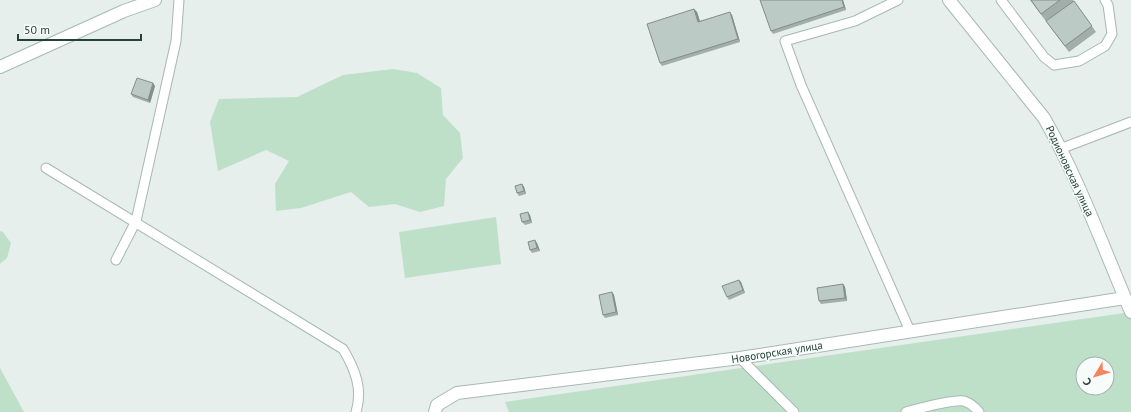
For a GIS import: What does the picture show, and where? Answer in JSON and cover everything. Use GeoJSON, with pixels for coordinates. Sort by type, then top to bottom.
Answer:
{"type":"FeatureCollection","features":[{"type":"Feature","properties":{"kind":"street"},"geometry":{"type":"LineString","coordinates":[[0,68],[127,5],[155,0]]}},
{"type":"Feature","properties":{"kind":"street","name":"Родионовская улица"},"geometry":{"type":"LineString","coordinates":[[949,0],[1044,118],[1092,219],[1131,312]]}},
{"type":"Feature","properties":{"kind":"street","name":"Новогорская улица"},"geometry":{"type":"LineString","coordinates":[[435,412],[437,405],[457,394],[740,358],[1125,298]]}},
{"type":"Feature","properties":{"kind":"lane"},"geometry":{"type":"LineString","coordinates":[[116,260],[136,221],[176,41],[179,0]]}},
{"type":"Feature","properties":{"kind":"lane"},"geometry":{"type":"LineString","coordinates":[[898,0],[855,21],[785,41],[800,85],[910,331]]}},
{"type":"Feature","properties":{"kind":"lane"},"geometry":{"type":"LineString","coordinates":[[1001,0],[1044,57],[1054,65],[1079,61],[1105,46],[1112,34],[1106,3],[1116,0]]}},
{"type":"Feature","properties":{"kind":"lane"},"geometry":{"type":"LineString","coordinates":[[1060,149],[1131,122]]}},
{"type":"Feature","properties":{"kind":"lane"},"geometry":{"type":"LineString","coordinates":[[46,168],[136,221],[343,349],[353,366],[359,388],[356,412]]}},
{"type":"Feature","properties":{"kind":"lane"},"geometry":{"type":"LineString","coordinates":[[740,358],[794,412]]}},
{"type":"Feature","properties":{"kind":"lane"},"geometry":{"type":"LineString","coordinates":[[906,412],[924,407],[963,401],[975,407],[979,412]]}},
{"type":"Feature","properties":{"kind":"green space"},"geometry":{"type":"Polygon","coordinates":[[[393,69],[417,73],[441,88],[443,115],[460,133],[463,158],[446,179],[444,206],[420,212],[395,204],[369,207],[351,192],[301,208],[276,211],[275,184],[289,161],[266,150],[218,171],[210,122],[219,99],[297,97],[343,75],[393,69]]]}},
{"type":"Feature","properties":{"kind":"green space"},"geometry":{"type":"Polygon","coordinates":[[[496,217],[501,264],[405,278],[399,232],[496,217]]]}},
{"type":"Feature","properties":{"kind":"green space"},"geometry":{"type":"Polygon","coordinates":[[[0,231],[3,232],[11,243],[7,258],[0,264],[0,231]]]}},
{"type":"Feature","properties":{"kind":"green space"},"geometry":{"type":"Polygon","coordinates":[[[1131,312],[1131,412],[509,412],[505,402],[1131,312]]]}},
{"type":"Feature","properties":{"kind":"green space"},"geometry":{"type":"Polygon","coordinates":[[[0,368],[24,412],[0,412],[0,368]]]}},
{"type":"Feature","properties":{"kind":"building"},"geometry":{"type":"Polygon","coordinates":[[[760,0],[842,0],[844,7],[771,31],[760,0]]]}},
{"type":"Feature","properties":{"kind":"building"},"geometry":{"type":"Polygon","coordinates":[[[1031,0],[1060,0],[1041,14],[1031,0]]]}},
{"type":"Feature","properties":{"kind":"building"},"geometry":{"type":"Polygon","coordinates":[[[1074,1],[1092,26],[1065,46],[1046,21],[1074,1]]]}},
{"type":"Feature","properties":{"kind":"building"},"geometry":{"type":"Polygon","coordinates":[[[694,9],[698,22],[730,12],[738,39],[660,63],[647,24],[694,9]]]}},
{"type":"Feature","properties":{"kind":"building"},"geometry":{"type":"Polygon","coordinates":[[[137,78],[153,83],[148,100],[131,94],[137,78]]]}},
{"type":"Feature","properties":{"kind":"building"},"geometry":{"type":"Polygon","coordinates":[[[522,184],[524,191],[517,193],[515,186],[522,184]]]}},
{"type":"Feature","properties":{"kind":"building"},"geometry":{"type":"Polygon","coordinates":[[[528,212],[530,220],[522,222],[520,214],[528,212]]]}},
{"type":"Feature","properties":{"kind":"building"},"geometry":{"type":"Polygon","coordinates":[[[535,240],[537,248],[530,250],[528,242],[535,240]]]}},
{"type":"Feature","properties":{"kind":"building"},"geometry":{"type":"Polygon","coordinates":[[[739,280],[743,290],[727,297],[722,286],[739,280]]]}},
{"type":"Feature","properties":{"kind":"building"},"geometry":{"type":"Polygon","coordinates":[[[843,284],[845,298],[819,301],[817,288],[843,284]]]}},
{"type":"Feature","properties":{"kind":"building"},"geometry":{"type":"Polygon","coordinates":[[[612,292],[616,312],[603,315],[599,295],[612,292]]]}}]}
